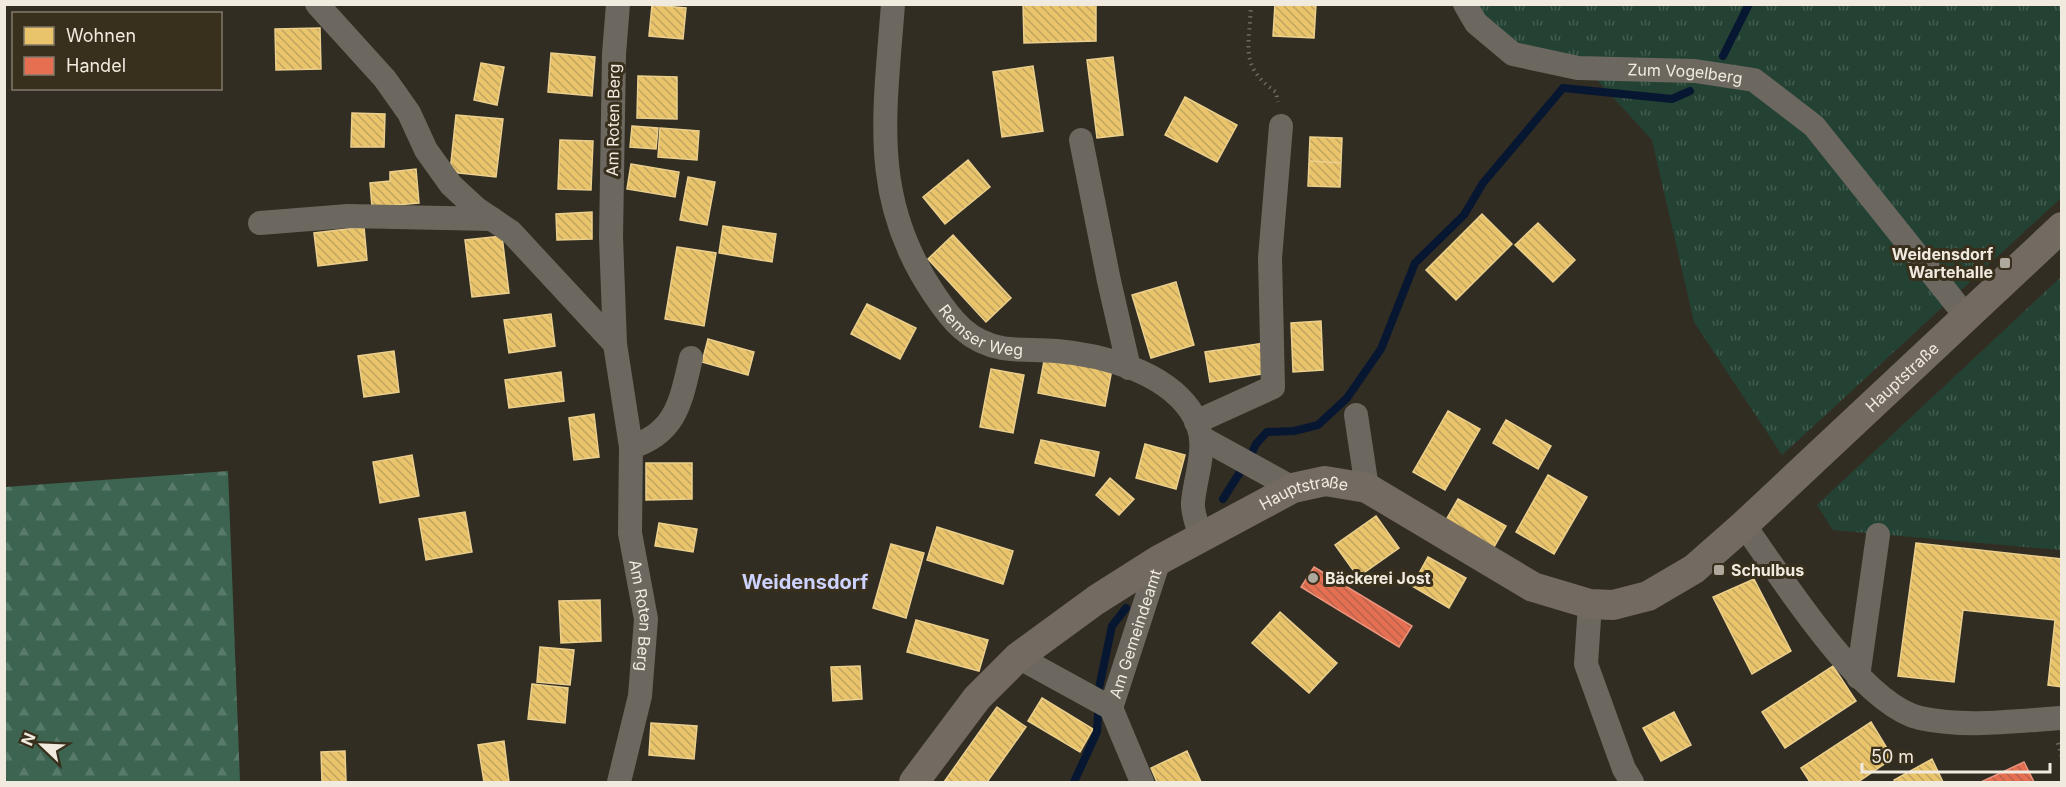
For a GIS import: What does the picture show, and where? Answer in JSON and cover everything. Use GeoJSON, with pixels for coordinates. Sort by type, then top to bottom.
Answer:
{"type":"FeatureCollection","features":[{"type":"Feature","properties":{"kind":"main road","name":"Hauptstraße"},"geometry":{"type":"LineString","coordinates":[[914,783],[977,698],[1018,657],[1096,600],[1159,560],[1293,488],[1325,481],[1367,488],[1533,587],[1590,604],[1612,605],[1648,596],[1694,569],[1744,525],[2061,227]]}},
{"type":"Feature","properties":{"kind":"street"},"geometry":{"type":"LineString","coordinates":[[316,4],[385,79],[409,113],[426,150],[451,185],[511,232],[615,344]]}},
{"type":"Feature","properties":{"kind":"street","name":"Am Roten Berg"},"geometry":{"type":"LineString","coordinates":[[618,4],[614,54],[611,237],[615,344],[631,447],[630,533],[646,618],[640,696],[619,783]]}},
{"type":"Feature","properties":{"kind":"street","name":"Remser Weg"},"geometry":{"type":"LineString","coordinates":[[893,4],[884,152],[903,240],[915,265],[963,332],[981,343],[1005,348],[1084,355],[1149,376],[1175,394],[1191,411],[1199,430]]}},
{"type":"Feature","properties":{"kind":"street","name":"Zum Vogelberg"},"geometry":{"type":"LineString","coordinates":[[1465,4],[1476,23],[1513,54],[1578,68],[1695,71],[1754,80],[1814,126],[1965,315]]}},
{"type":"Feature","properties":{"kind":"street"},"geometry":{"type":"LineString","coordinates":[[1199,430],[1273,387],[1270,258],[1281,126]]}},
{"type":"Feature","properties":{"kind":"street"},"geometry":{"type":"LineString","coordinates":[[1081,140],[1129,369]]}},
{"type":"Feature","properties":{"kind":"street"},"geometry":{"type":"LineString","coordinates":[[260,223],[348,216],[492,219]]}},
{"type":"Feature","properties":{"kind":"street"},"geometry":{"type":"LineString","coordinates":[[631,447],[651,441],[661,433],[671,419],[682,396],[692,358]]}},
{"type":"Feature","properties":{"kind":"street"},"geometry":{"type":"LineString","coordinates":[[1356,415],[1367,488]]}},
{"type":"Feature","properties":{"kind":"street"},"geometry":{"type":"LineString","coordinates":[[1199,430],[1293,488]]}},
{"type":"Feature","properties":{"kind":"street"},"geometry":{"type":"LineString","coordinates":[[1199,430],[1203,451],[1192,504],[1201,537]]}},
{"type":"Feature","properties":{"kind":"street"},"geometry":{"type":"LineString","coordinates":[[1744,525],[1858,677],[1892,705],[1918,718],[1968,723],[2061,718]]}},
{"type":"Feature","properties":{"kind":"street"},"geometry":{"type":"LineString","coordinates":[[1858,677],[1878,536]]}},
{"type":"Feature","properties":{"kind":"street","name":"Am Gemeindeamt"},"geometry":{"type":"LineString","coordinates":[[1142,783],[1112,708],[1159,560]]}},
{"type":"Feature","properties":{"kind":"street"},"geometry":{"type":"LineString","coordinates":[[1590,604],[1586,664],[1624,769],[1632,783]]}},
{"type":"Feature","properties":{"kind":"street","name":"Am Gemeindeamt"},"geometry":{"type":"LineString","coordinates":[[1018,657],[1112,708]]}},
{"type":"Feature","properties":{"kind":"path"},"geometry":{"type":"LineString","coordinates":[[1251,4],[1247,58],[1258,80],[1276,92],[1281,126]]}},
{"type":"Feature","properties":{"kind":"green space"},"geometry":{"type":"Polygon","coordinates":[[[1474,5],[2061,5],[2061,198],[1782,455],[1694,322],[1652,140],[1576,57],[1525,47],[1490,25],[1474,5]]]}},
{"type":"Feature","properties":{"kind":"green space"},"geometry":{"type":"Polygon","coordinates":[[[2061,277],[2061,550],[1833,530],[1817,505],[2061,277]]]}},
{"type":"Feature","properties":{"kind":"green space"},"geometry":{"type":"Polygon","coordinates":[[[228,471],[240,782],[5,782],[5,487],[228,471]]]}},
{"type":"Feature","properties":{"kind":"building: Wohnen"},"geometry":{"type":"Polygon","coordinates":[[[1023,4],[1096,4],[1096,41],[1024,43],[1023,4]]]}},
{"type":"Feature","properties":{"kind":"building: Wohnen"},"geometry":{"type":"Polygon","coordinates":[[[1275,4],[1316,4],[1314,38],[1273,36],[1275,4]]]}},
{"type":"Feature","properties":{"kind":"building: Wohnen"},"geometry":{"type":"Polygon","coordinates":[[[652,5],[686,8],[683,39],[649,36],[652,5]]]}},
{"type":"Feature","properties":{"kind":"building: Wohnen"},"geometry":{"type":"Polygon","coordinates":[[[320,28],[321,69],[276,70],[275,29],[320,28]]]}},
{"type":"Feature","properties":{"kind":"building: Wohnen"},"geometry":{"type":"Polygon","coordinates":[[[551,53],[595,57],[592,96],[548,92],[551,53]]]}},
{"type":"Feature","properties":{"kind":"building: Wohnen"},"geometry":{"type":"Polygon","coordinates":[[[1113,57],[1123,135],[1097,138],[1087,60],[1113,57]]]}},
{"type":"Feature","properties":{"kind":"building: Wohnen"},"geometry":{"type":"Polygon","coordinates":[[[481,63],[504,67],[497,105],[474,100],[481,63]]]}},
{"type":"Feature","properties":{"kind":"building: Wohnen"},"geometry":{"type":"Polygon","coordinates":[[[1033,66],[1043,131],[1002,137],[993,72],[1033,66]]]}},
{"type":"Feature","properties":{"kind":"building: Wohnen"},"geometry":{"type":"Polygon","coordinates":[[[638,76],[677,77],[677,119],[637,118],[638,76]]]}},
{"type":"Feature","properties":{"kind":"building: Wohnen"},"geometry":{"type":"Polygon","coordinates":[[[1185,97],[1237,125],[1217,162],[1165,135],[1185,97]]]}},
{"type":"Feature","properties":{"kind":"building: Wohnen"},"geometry":{"type":"Polygon","coordinates":[[[352,113],[385,114],[384,147],[351,147],[352,113]]]}},
{"type":"Feature","properties":{"kind":"building: Wohnen"},"geometry":{"type":"Polygon","coordinates":[[[456,115],[503,119],[496,177],[450,172],[456,115]]]}},
{"type":"Feature","properties":{"kind":"building: Wohnen"},"geometry":{"type":"Polygon","coordinates":[[[632,126],[658,128],[656,149],[630,147],[632,126]]]}},
{"type":"Feature","properties":{"kind":"building: Wohnen"},"geometry":{"type":"Polygon","coordinates":[[[660,128],[699,131],[697,160],[658,157],[660,128]]]}},
{"type":"Feature","properties":{"kind":"building: Wohnen"},"geometry":{"type":"Polygon","coordinates":[[[1310,137],[1342,138],[1341,163],[1309,161],[1310,137]]]}},
{"type":"Feature","properties":{"kind":"building: Wohnen"},"geometry":{"type":"Polygon","coordinates":[[[560,140],[593,141],[591,190],[558,189],[560,140]]]}},
{"type":"Feature","properties":{"kind":"building: Wohnen"},"geometry":{"type":"Polygon","coordinates":[[[968,160],[990,187],[945,224],[923,197],[968,160]]]}},
{"type":"Feature","properties":{"kind":"building: Wohnen"},"geometry":{"type":"Polygon","coordinates":[[[1309,161],[1341,163],[1340,187],[1308,186],[1309,161]]]}},
{"type":"Feature","properties":{"kind":"building: Wohnen"},"geometry":{"type":"Polygon","coordinates":[[[631,164],[679,172],[675,197],[627,189],[631,164]]]}},
{"type":"Feature","properties":{"kind":"building: Wohnen"},"geometry":{"type":"Polygon","coordinates":[[[416,169],[419,203],[372,207],[370,183],[390,181],[390,172],[416,169]]]}},
{"type":"Feature","properties":{"kind":"building: Wohnen"},"geometry":{"type":"Polygon","coordinates":[[[688,177],[715,182],[707,225],[680,220],[688,177]]]}},
{"type":"Feature","properties":{"kind":"building: Wohnen"},"geometry":{"type":"Polygon","coordinates":[[[592,212],[592,239],[557,240],[556,214],[592,212]]]}},
{"type":"Feature","properties":{"kind":"building: Wohnen"},"geometry":{"type":"Polygon","coordinates":[[[1482,214],[1512,244],[1456,300],[1426,270],[1482,214]]]}},
{"type":"Feature","properties":{"kind":"building: Wohnen"},"geometry":{"type":"Polygon","coordinates":[[[1538,223],[1575,260],[1553,282],[1515,245],[1538,223]]]}},
{"type":"Feature","properties":{"kind":"building: Wohnen"},"geometry":{"type":"Polygon","coordinates":[[[723,226],[776,234],[772,262],[719,253],[723,226]]]}},
{"type":"Feature","properties":{"kind":"building: Wohnen"},"geometry":{"type":"Polygon","coordinates":[[[364,227],[367,260],[318,266],[314,233],[364,227]]]}},
{"type":"Feature","properties":{"kind":"building: Wohnen"},"geometry":{"type":"Polygon","coordinates":[[[953,235],[1011,298],[986,322],[928,259],[953,235]]]}},
{"type":"Feature","properties":{"kind":"building: Wohnen"},"geometry":{"type":"Polygon","coordinates":[[[502,236],[509,293],[472,297],[465,240],[502,236]]]}},
{"type":"Feature","properties":{"kind":"building: Wohnen"},"geometry":{"type":"Polygon","coordinates":[[[677,247],[716,253],[704,326],[665,319],[677,247]]]}},
{"type":"Feature","properties":{"kind":"building: Wohnen"},"geometry":{"type":"Polygon","coordinates":[[[1176,282],[1194,345],[1151,358],[1132,295],[1176,282]]]}},
{"type":"Feature","properties":{"kind":"building: Wohnen"},"geometry":{"type":"Polygon","coordinates":[[[867,304],[916,328],[900,359],[851,334],[867,304]]]}},
{"type":"Feature","properties":{"kind":"building: Wohnen"},"geometry":{"type":"Polygon","coordinates":[[[551,314],[555,346],[509,353],[504,320],[551,314]]]}},
{"type":"Feature","properties":{"kind":"building: Wohnen"},"geometry":{"type":"Polygon","coordinates":[[[1321,321],[1323,370],[1293,372],[1291,323],[1321,321]]]}},
{"type":"Feature","properties":{"kind":"building: Wohnen"},"geometry":{"type":"Polygon","coordinates":[[[708,339],[754,352],[748,375],[702,362],[708,339]]]}},
{"type":"Feature","properties":{"kind":"building: Wohnen"},"geometry":{"type":"Polygon","coordinates":[[[1264,343],[1268,373],[1210,382],[1205,352],[1264,343]]]}},
{"type":"Feature","properties":{"kind":"building: Wohnen"},"geometry":{"type":"Polygon","coordinates":[[[394,351],[399,392],[364,397],[358,356],[394,351]]]}},
{"type":"Feature","properties":{"kind":"building: Wohnen"},"geometry":{"type":"Polygon","coordinates":[[[1045,356],[1112,369],[1105,406],[1038,393],[1045,356]]]}},
{"type":"Feature","properties":{"kind":"building: Wohnen"},"geometry":{"type":"Polygon","coordinates":[[[991,369],[1024,375],[1013,433],[980,427],[991,369]]]}},
{"type":"Feature","properties":{"kind":"building: Wohnen"},"geometry":{"type":"Polygon","coordinates":[[[561,372],[564,401],[509,408],[505,380],[561,372]]]}},
{"type":"Feature","properties":{"kind":"building: Wohnen"},"geometry":{"type":"Polygon","coordinates":[[[1448,411],[1480,429],[1445,490],[1413,472],[1448,411]]]}},
{"type":"Feature","properties":{"kind":"building: Wohnen"},"geometry":{"type":"Polygon","coordinates":[[[594,414],[599,457],[574,460],[569,418],[594,414]]]}},
{"type":"Feature","properties":{"kind":"building: Wohnen"},"geometry":{"type":"Polygon","coordinates":[[[1506,420],[1551,446],[1538,469],[1493,443],[1506,420]]]}},
{"type":"Feature","properties":{"kind":"building: Wohnen"},"geometry":{"type":"Polygon","coordinates":[[[1041,440],[1099,452],[1094,476],[1035,463],[1041,440]]]}},
{"type":"Feature","properties":{"kind":"building: Wohnen"},"geometry":{"type":"Polygon","coordinates":[[[1145,444],[1185,455],[1176,489],[1136,478],[1145,444]]]}},
{"type":"Feature","properties":{"kind":"building: Wohnen"},"geometry":{"type":"Polygon","coordinates":[[[412,455],[419,496],[380,503],[373,462],[412,455]]]}},
{"type":"Feature","properties":{"kind":"building: Wohnen"},"geometry":{"type":"Polygon","coordinates":[[[646,463],[692,463],[692,499],[646,500],[646,463]]]}},
{"type":"Feature","properties":{"kind":"building: Wohnen"},"geometry":{"type":"Polygon","coordinates":[[[1548,475],[1587,497],[1554,554],[1516,532],[1548,475]]]}},
{"type":"Feature","properties":{"kind":"building: Wohnen"},"geometry":{"type":"Polygon","coordinates":[[[1110,478],[1134,499],[1119,515],[1096,495],[1110,478]]]}},
{"type":"Feature","properties":{"kind":"building: Wohnen"},"geometry":{"type":"Polygon","coordinates":[[[1458,499],[1506,526],[1494,547],[1446,520],[1458,499]]]}},
{"type":"Feature","properties":{"kind":"building: Wohnen"},"geometry":{"type":"Polygon","coordinates":[[[465,512],[472,552],[426,560],[419,519],[465,512]]]}},
{"type":"Feature","properties":{"kind":"building: Wohnen"},"geometry":{"type":"Polygon","coordinates":[[[1376,516],[1399,548],[1358,577],[1335,545],[1376,516]]]}},
{"type":"Feature","properties":{"kind":"building: Wohnen"},"geometry":{"type":"Polygon","coordinates":[[[659,523],[697,529],[693,552],[655,546],[659,523]]]}},
{"type":"Feature","properties":{"kind":"building: Wohnen"},"geometry":{"type":"Polygon","coordinates":[[[937,527],[1013,551],[1003,584],[927,560],[937,527]]]}},
{"type":"Feature","properties":{"kind":"building: Wohnen"},"geometry":{"type":"Polygon","coordinates":[[[1916,543],[2062,559],[2062,687],[2048,685],[2055,620],[1963,610],[1954,682],[1898,676],[1916,543]]]}},
{"type":"Feature","properties":{"kind":"building: Wohnen"},"geometry":{"type":"Polygon","coordinates":[[[891,544],[924,553],[906,618],[873,608],[891,544]]]}},
{"type":"Feature","properties":{"kind":"building: Wohnen"},"geometry":{"type":"Polygon","coordinates":[[[1428,557],[1466,578],[1449,608],[1412,586],[1428,557]]]}},
{"type":"Feature","properties":{"kind":"building: Wohnen"},"geometry":{"type":"Polygon","coordinates":[[[1754,579],[1791,651],[1752,674],[1713,597],[1754,579]]]}},
{"type":"Feature","properties":{"kind":"building: Wohnen"},"geometry":{"type":"Polygon","coordinates":[[[600,600],[601,641],[561,643],[559,601],[600,600]]]}},
{"type":"Feature","properties":{"kind":"building: Wohnen"},"geometry":{"type":"Polygon","coordinates":[[[1280,612],[1337,663],[1309,693],[1252,643],[1280,612]]]}},
{"type":"Feature","properties":{"kind":"building: Wohnen"},"geometry":{"type":"Polygon","coordinates":[[[916,620],[988,640],[979,671],[907,652],[916,620]]]}},
{"type":"Feature","properties":{"kind":"building: Wohnen"},"geometry":{"type":"Polygon","coordinates":[[[540,647],[574,650],[570,685],[537,682],[540,647]]]}},
{"type":"Feature","properties":{"kind":"building: Wohnen"},"geometry":{"type":"Polygon","coordinates":[[[860,666],[862,699],[833,701],[831,667],[860,666]]]}},
{"type":"Feature","properties":{"kind":"building: Wohnen"},"geometry":{"type":"Polygon","coordinates":[[[1833,666],[1856,701],[1785,748],[1762,712],[1833,666]]]}},
{"type":"Feature","properties":{"kind":"building: Wohnen"},"geometry":{"type":"Polygon","coordinates":[[[532,684],[568,688],[565,723],[528,719],[532,684]]]}},
{"type":"Feature","properties":{"kind":"building: Wohnen"},"geometry":{"type":"Polygon","coordinates":[[[1042,698],[1093,729],[1080,752],[1028,721],[1042,698]]]}},
{"type":"Feature","properties":{"kind":"building: Wohnen"},"geometry":{"type":"Polygon","coordinates":[[[997,707],[1026,727],[987,782],[944,782],[997,707]]]}},
{"type":"Feature","properties":{"kind":"building: Wohnen"},"geometry":{"type":"Polygon","coordinates":[[[1674,712],[1691,745],[1661,761],[1643,728],[1674,712]]]}},
{"type":"Feature","properties":{"kind":"building: Wohnen"},"geometry":{"type":"Polygon","coordinates":[[[1871,722],[1893,758],[1858,782],[1810,782],[1801,768],[1871,722]]]}},
{"type":"Feature","properties":{"kind":"building: Wohnen"},"geometry":{"type":"Polygon","coordinates":[[[651,723],[697,726],[694,759],[649,755],[651,723]]]}},
{"type":"Feature","properties":{"kind":"building: Wohnen"},"geometry":{"type":"Polygon","coordinates":[[[504,741],[509,782],[484,782],[478,745],[504,741]]]}},
{"type":"Feature","properties":{"kind":"building: Wohnen"},"geometry":{"type":"Polygon","coordinates":[[[345,751],[346,782],[322,782],[321,752],[345,751]]]}},
{"type":"Feature","properties":{"kind":"building: Wohnen"},"geometry":{"type":"Polygon","coordinates":[[[1187,751],[1201,782],[1157,782],[1151,768],[1187,751]]]}},
{"type":"Feature","properties":{"kind":"building: Wohnen"},"geometry":{"type":"Polygon","coordinates":[[[1932,759],[1943,782],[1895,782],[1894,780],[1932,759]]]}},
{"type":"Feature","properties":{"kind":"building: Handel"},"geometry":{"type":"Polygon","coordinates":[[[1314,567],[1412,626],[1399,647],[1301,587],[1314,567]]]}},
{"type":"Feature","properties":{"kind":"building: Handel"},"geometry":{"type":"Polygon","coordinates":[[[2024,762],[2034,782],[1981,782],[2024,762]]]}},
{"type":"Feature","properties":{"kind":"waterway"},"geometry":{"type":"LineString","coordinates":[[1723,56],[1749,4]]}},
{"type":"Feature","properties":{"kind":"waterway"},"geometry":{"type":"LineString","coordinates":[[1249,459],[1256,444],[1267,432],[1294,431],[1318,425],[1347,398],[1381,349],[1415,263],[1464,215],[1483,183],[1563,88],[1672,99],[1690,91]]}},
{"type":"Feature","properties":{"kind":"waterway"},"geometry":{"type":"LineString","coordinates":[[1223,499],[1242,469]]}},
{"type":"Feature","properties":{"kind":"waterway"},"geometry":{"type":"LineString","coordinates":[[1099,688],[1112,626],[1126,608]]}},
{"type":"Feature","properties":{"kind":"waterway"},"geometry":{"type":"LineString","coordinates":[[1074,782],[1097,732],[1098,714]]}},
{"type":"Feature","properties":{"kind":"place","name":"Weidensdorf Wartehalle"},"geometry":{"type":"Point","coordinates":[2005,263]}},
{"type":"Feature","properties":{"kind":"place","name":"Schulbus"},"geometry":{"type":"Point","coordinates":[1719,570]}},
{"type":"Feature","properties":{"kind":"place","name":"Bäckerei Jost"},"geometry":{"type":"Point","coordinates":[1313,578]}},
{"type":"Feature","properties":{"kind":"district","name":"Weidensdorf"},"geometry":{"type":"Point","coordinates":[805,582]}}]}
